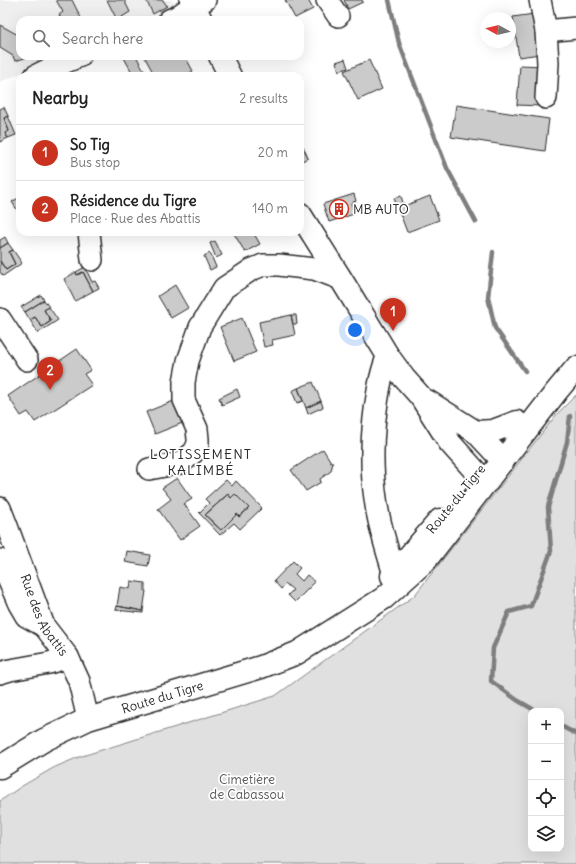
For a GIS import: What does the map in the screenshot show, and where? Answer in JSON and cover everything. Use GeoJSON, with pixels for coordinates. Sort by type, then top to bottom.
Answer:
{"type":"FeatureCollection","features":[{"type":"Feature","properties":{"kind":"main road"},"geometry":{"type":"LineString","coordinates":[[222,60],[228,72]]}},
{"type":"Feature","properties":{"kind":"main road"},"geometry":{"type":"LineString","coordinates":[[304,220],[388,356],[404,378],[421,397],[450,443],[482,477]]}},
{"type":"Feature","properties":{"kind":"main road"},"geometry":{"type":"LineString","coordinates":[[388,356],[379,387],[376,407],[373,465],[378,514],[394,573]]}},
{"type":"Feature","properties":{"kind":"main road","name":"Route du Tigre"},"geometry":{"type":"LineString","coordinates":[[498,457],[517,422],[552,380],[576,358]]}},
{"type":"Feature","properties":{"kind":"main road","name":"Route du Tigre"},"geometry":{"type":"LineString","coordinates":[[0,768],[44,740],[88,719],[261,667],[297,653],[384,598],[425,561],[482,477],[576,368]]}},
{"type":"Feature","properties":{"kind":"main road"},"geometry":{"type":"LineString","coordinates":[[421,397],[476,432],[498,457]]}},
{"type":"Feature","properties":{"kind":"main road"},"geometry":{"type":"LineString","coordinates":[[476,432],[493,431],[517,422]]}},
{"type":"Feature","properties":{"kind":"main road","name":"Route du Tigre"},"geometry":{"type":"LineString","coordinates":[[329,633],[378,591],[451,507],[482,477]]}},
{"type":"Feature","properties":{"kind":"street"},"geometry":{"type":"LineString","coordinates":[[540,0],[546,31],[548,63],[546,98]]}},
{"type":"Feature","properties":{"kind":"street"},"geometry":{"type":"LineString","coordinates":[[178,16],[198,6]]}},
{"type":"Feature","properties":{"kind":"street"},"geometry":{"type":"LineString","coordinates":[[546,31],[576,28]]}},
{"type":"Feature","properties":{"kind":"street"},"geometry":{"type":"LineString","coordinates":[[43,72],[71,60]]}},
{"type":"Feature","properties":{"kind":"street"},"geometry":{"type":"LineString","coordinates":[[89,236],[92,260]]}},
{"type":"Feature","properties":{"kind":"street"},"geometry":{"type":"LineString","coordinates":[[149,469],[181,463],[194,452],[198,444],[198,428],[184,400],[184,382],[188,361],[200,327],[224,288],[251,270],[263,265],[279,265],[314,269],[341,278]]}},
{"type":"Feature","properties":{"kind":"street"},"geometry":{"type":"LineString","coordinates":[[0,319],[27,360]]}},
{"type":"Feature","properties":{"kind":"street","name":"Rue des Abattis"},"geometry":{"type":"LineString","coordinates":[[0,508],[44,626],[68,657],[79,681],[88,719]]}},
{"type":"Feature","properties":{"kind":"street"},"geometry":{"type":"LineString","coordinates":[[0,560],[19,604],[26,616],[44,626]]}},
{"type":"Feature","properties":{"kind":"street"},"geometry":{"type":"LineString","coordinates":[[0,673],[49,663],[68,657]]}},
{"type":"Feature","properties":{"kind":"shaded area"},"geometry":{"type":"Polygon","coordinates":[[[0,0],[172,0],[176,7],[155,16],[16,16],[16,60],[52,60],[23,72],[16,72],[16,75],[0,82],[0,0]]]}},
{"type":"Feature","properties":{"kind":"green space","name":"Cimetière de Cabassou"},"geometry":{"type":"Polygon","coordinates":[[[576,395],[576,864],[0,864],[0,801],[22,786],[55,767],[79,757],[275,696],[414,596],[557,414],[576,395]]]}},
{"type":"Feature","properties":{"kind":"building"},"geometry":{"type":"Polygon","coordinates":[[[56,0],[72,0],[80,16],[60,16],[63,12],[56,0]]]}},
{"type":"Feature","properties":{"kind":"building"},"geometry":{"type":"Polygon","coordinates":[[[107,0],[124,0],[130,12],[124,16],[115,16],[107,0]]]}},
{"type":"Feature","properties":{"kind":"building"},"geometry":{"type":"Polygon","coordinates":[[[146,0],[163,0],[167,6],[153,14],[146,0]]]}},
{"type":"Feature","properties":{"kind":"building"},"geometry":{"type":"Polygon","coordinates":[[[285,0],[308,0],[313,9],[299,16],[294,16],[285,0]]]}},
{"type":"Feature","properties":{"kind":"building"},"geometry":{"type":"Polygon","coordinates":[[[344,0],[362,0],[363,2],[348,9],[344,0]]]}},
{"type":"Feature","properties":{"kind":"building"},"geometry":{"type":"Polygon","coordinates":[[[534,14],[540,54],[519,57],[516,37],[516,17],[534,14]]]}},
{"type":"Feature","properties":{"kind":"building"},"geometry":{"type":"Polygon","coordinates":[[[0,25],[16,34],[16,60],[18,60],[15,61],[13,56],[0,48],[0,25]]]}},
{"type":"Feature","properties":{"kind":"building"},"geometry":{"type":"Polygon","coordinates":[[[345,59],[348,68],[339,71],[336,62],[345,59]]]}},
{"type":"Feature","properties":{"kind":"building"},"geometry":{"type":"Polygon","coordinates":[[[125,60],[138,60],[145,72],[132,72],[125,60]]]}},
{"type":"Feature","properties":{"kind":"building"},"geometry":{"type":"Polygon","coordinates":[[[146,60],[187,60],[193,71],[191,72],[153,72],[146,60]]]}},
{"type":"Feature","properties":{"kind":"building"},"geometry":{"type":"Polygon","coordinates":[[[369,60],[382,89],[358,100],[344,71],[369,60]]]}},
{"type":"Feature","properties":{"kind":"building"},"geometry":{"type":"Polygon","coordinates":[[[520,65],[543,66],[541,106],[517,105],[520,65]]]}},
{"type":"Feature","properties":{"kind":"building"},"geometry":{"type":"Polygon","coordinates":[[[456,105],[549,119],[545,151],[451,137],[456,105]]]}},
{"type":"Feature","properties":{"kind":"building"},"geometry":{"type":"Polygon","coordinates":[[[4,107],[8,116],[4,118],[9,131],[5,133],[8,138],[0,142],[0,109],[4,107]]]}},
{"type":"Feature","properties":{"kind":"building"},"geometry":{"type":"Polygon","coordinates":[[[8,116],[16,135],[8,138],[5,133],[9,131],[4,118],[8,116]]]}},
{"type":"Feature","properties":{"kind":"building"},"geometry":{"type":"Polygon","coordinates":[[[304,149],[308,158],[304,160],[304,149]]]}},
{"type":"Feature","properties":{"kind":"building","name":"MB AUTO"},"geometry":{"type":"Polygon","coordinates":[[[354,194],[356,201],[351,203],[354,214],[329,222],[323,204],[354,194]]]}},
{"type":"Feature","properties":{"kind":"building"},"geometry":{"type":"Polygon","coordinates":[[[401,196],[404,206],[430,196],[439,220],[407,232],[394,198],[401,196]]]}},
{"type":"Feature","properties":{"kind":"building"},"geometry":{"type":"Polygon","coordinates":[[[16,200],[16,208],[12,202],[16,200]]]}},
{"type":"Feature","properties":{"kind":"building"},"geometry":{"type":"Polygon","coordinates":[[[235,236],[255,236],[260,244],[245,252],[235,236]]]}},
{"type":"Feature","properties":{"kind":"building"},"geometry":{"type":"Polygon","coordinates":[[[5,237],[8,243],[0,248],[0,240],[5,237]]]}},
{"type":"Feature","properties":{"kind":"building"},"geometry":{"type":"Polygon","coordinates":[[[215,241],[222,255],[216,258],[210,243],[215,241]]]}},
{"type":"Feature","properties":{"kind":"building"},"geometry":{"type":"Polygon","coordinates":[[[8,243],[13,250],[9,252],[15,264],[6,270],[0,261],[0,248],[8,243]]]}},
{"type":"Feature","properties":{"kind":"building"},"geometry":{"type":"Polygon","coordinates":[[[13,250],[22,263],[3,276],[0,272],[0,261],[6,270],[15,264],[9,252],[13,250]]]}},
{"type":"Feature","properties":{"kind":"building"},"geometry":{"type":"Polygon","coordinates":[[[210,253],[216,267],[210,270],[204,256],[210,253]]]}},
{"type":"Feature","properties":{"kind":"building"},"geometry":{"type":"Polygon","coordinates":[[[85,267],[92,282],[95,281],[99,288],[93,291],[83,272],[77,275],[76,272],[85,267]]]}},
{"type":"Feature","properties":{"kind":"building"},"geometry":{"type":"Polygon","coordinates":[[[76,272],[77,275],[83,272],[93,291],[75,301],[64,279],[76,272]]]}},
{"type":"Feature","properties":{"kind":"building"},"geometry":{"type":"Polygon","coordinates":[[[175,285],[188,308],[171,318],[158,296],[175,285]]]}},
{"type":"Feature","properties":{"kind":"building"},"geometry":{"type":"Polygon","coordinates":[[[41,295],[44,300],[25,312],[21,307],[41,295]]]}},
{"type":"Feature","properties":{"kind":"building"},"geometry":{"type":"Polygon","coordinates":[[[44,300],[49,307],[44,310],[51,321],[42,327],[35,317],[30,320],[25,312],[44,300]]]}},
{"type":"Feature","properties":{"kind":"building"},"geometry":{"type":"Polygon","coordinates":[[[49,307],[58,320],[38,333],[30,320],[35,317],[42,327],[51,321],[44,310],[49,307]]]}},
{"type":"Feature","properties":{"kind":"building"},"geometry":{"type":"Polygon","coordinates":[[[291,315],[296,315],[297,324],[293,324],[291,315]]]}},
{"type":"Feature","properties":{"kind":"building"},"geometry":{"type":"Polygon","coordinates":[[[291,315],[295,335],[272,340],[273,345],[264,347],[259,322],[291,315]]]}},
{"type":"Feature","properties":{"kind":"building"},"geometry":{"type":"Polygon","coordinates":[[[242,318],[256,352],[234,361],[220,327],[242,318]]]}},
{"type":"Feature","properties":{"kind":"building"},"geometry":{"type":"Polygon","coordinates":[[[77,349],[91,370],[84,374],[92,385],[35,422],[28,412],[21,416],[8,396],[77,349]]]}},
{"type":"Feature","properties":{"kind":"building"},"geometry":{"type":"Polygon","coordinates":[[[313,382],[321,401],[306,408],[298,388],[313,382]]]}},
{"type":"Feature","properties":{"kind":"building"},"geometry":{"type":"Polygon","coordinates":[[[298,388],[303,401],[297,403],[292,391],[298,388]]]}},
{"type":"Feature","properties":{"kind":"building"},"geometry":{"type":"Polygon","coordinates":[[[237,389],[240,397],[222,405],[219,398],[237,389]]]}},
{"type":"Feature","properties":{"kind":"building"},"geometry":{"type":"Polygon","coordinates":[[[176,400],[185,422],[155,434],[146,412],[176,400]]]}},
{"type":"Feature","properties":{"kind":"building"},"geometry":{"type":"Polygon","coordinates":[[[321,401],[323,407],[308,414],[306,408],[321,401]]]}},
{"type":"Feature","properties":{"kind":"building"},"geometry":{"type":"Polygon","coordinates":[[[323,449],[331,462],[333,462],[331,471],[320,479],[321,482],[306,491],[291,470],[323,449]]]}},
{"type":"Feature","properties":{"kind":"building"},"geometry":{"type":"Polygon","coordinates":[[[177,478],[192,499],[184,504],[200,526],[180,540],[158,509],[171,499],[162,488],[177,478]]]}},
{"type":"Feature","properties":{"kind":"building"},"geometry":{"type":"Polygon","coordinates":[[[226,480],[232,486],[236,481],[262,508],[240,529],[234,523],[220,535],[199,513],[209,503],[205,499],[226,480]],[[228,494],[205,515],[221,530],[237,514],[239,517],[249,508],[235,494],[231,498],[228,494]]]}},
{"type":"Feature","properties":{"kind":"building"},"geometry":{"type":"Polygon","coordinates":[[[228,494],[231,498],[235,494],[249,508],[239,517],[237,514],[221,530],[205,515],[228,494]]]}},
{"type":"Feature","properties":{"kind":"building"},"geometry":{"type":"Polygon","coordinates":[[[127,551],[150,555],[148,566],[125,562],[127,551]]]}},
{"type":"Feature","properties":{"kind":"building"},"geometry":{"type":"Polygon","coordinates":[[[293,561],[300,568],[295,574],[302,581],[307,575],[315,582],[295,602],[288,595],[293,590],[286,584],[281,589],[274,581],[293,561]]]}},
{"type":"Feature","properties":{"kind":"building"},"geometry":{"type":"Polygon","coordinates":[[[131,581],[145,583],[146,591],[143,611],[117,606],[120,587],[130,589],[131,581]]]}},
{"type":"Feature","properties":{"kind":"building"},"geometry":{"type":"Polygon","coordinates":[[[117,606],[143,611],[143,613],[116,610],[117,606]]]}},
{"type":"Feature","properties":{"kind":"waterway"},"geometry":{"type":"LineString","coordinates":[[389,0],[399,43],[447,168],[476,222]]}},
{"type":"Feature","properties":{"kind":"waterway"},"geometry":{"type":"LineString","coordinates":[[493,252],[488,297],[495,328],[525,371]]}},
{"type":"Feature","properties":{"kind":"waterway"},"geometry":{"type":"LineString","coordinates":[[531,708],[491,681],[493,648],[509,612],[531,606],[551,551],[548,507],[567,442],[570,416]]}},
{"type":"Feature","properties":{"kind":"waterway"},"geometry":{"type":"LineString","coordinates":[[564,728],[576,734]]}},
{"type":"Feature","properties":{"kind":"place","name":"MB AUTO"},"geometry":{"type":"Point","coordinates":[339,209]}},
{"type":"Feature","properties":{"kind":"place","name":"So Tig"},"geometry":{"type":"Point","coordinates":[393,331]}},
{"type":"Feature","properties":{"kind":"place","name":"Résidence du Tigre"},"geometry":{"type":"Point","coordinates":[50,390]}},
{"type":"Feature","properties":{"kind":"district","name":"LOTISSEMENT KALIMBÉ"},"geometry":{"type":"Point","coordinates":[201,462]}}]}
